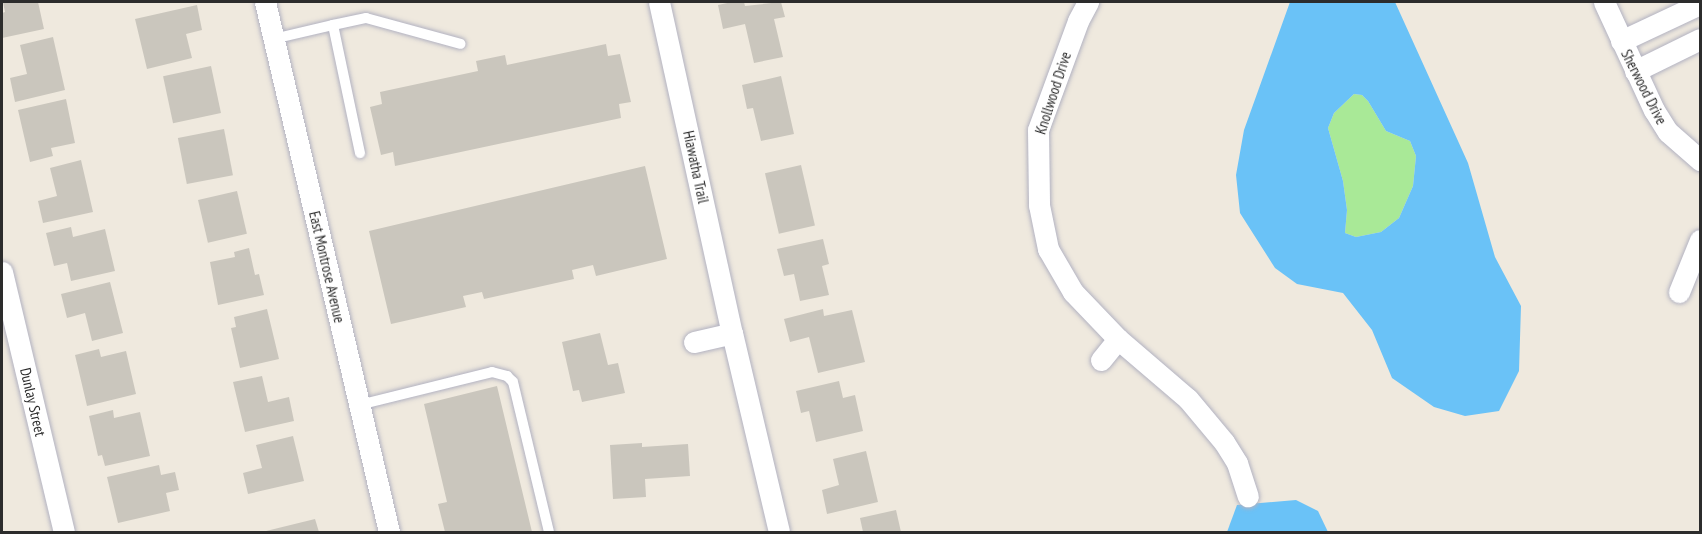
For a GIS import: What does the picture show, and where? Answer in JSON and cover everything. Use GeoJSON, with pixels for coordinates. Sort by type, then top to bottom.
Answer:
{"type":"FeatureCollection","features":[{"type":"Feature","properties":{"kind":"street","name":"East Montrose Avenue"},"geometry":{"type":"LineString","coordinates":[[265,2],[389,532]]}},
{"type":"Feature","properties":{"kind":"street","name":"Hiawatha Trail"},"geometry":{"type":"LineString","coordinates":[[659,2],[732,333],[779,532]]}},
{"type":"Feature","properties":{"kind":"street","name":"Sherwood Drive"},"geometry":{"type":"LineString","coordinates":[[1604,2],[1654,110],[1668,132],[1701,160]]}},
{"type":"Feature","properties":{"kind":"street","name":"Knollwood Drive"},"geometry":{"type":"LineString","coordinates":[[1084,3],[1038,130],[1039,205],[1048,249],[1073,292],[1118,339],[1188,399],[1237,463],[1248,496]]}},
{"type":"Feature","properties":{"kind":"street"},"geometry":{"type":"LineString","coordinates":[[1621,41],[1701,4]]}},
{"type":"Feature","properties":{"kind":"street"},"geometry":{"type":"LineString","coordinates":[[1635,71],[1701,39]]}},
{"type":"Feature","properties":{"kind":"street"},"geometry":{"type":"LineString","coordinates":[[1679,292],[1701,240]]}},
{"type":"Feature","properties":{"kind":"street","name":"Dunlay Street"},"geometry":{"type":"LineString","coordinates":[[2,272],[64,532]]}},
{"type":"Feature","properties":{"kind":"street"},"geometry":{"type":"LineString","coordinates":[[694,342],[732,333]]}},
{"type":"Feature","properties":{"kind":"street"},"geometry":{"type":"LineString","coordinates":[[1101,360],[1118,339]]}},
{"type":"Feature","properties":{"kind":"lane"},"geometry":{"type":"LineString","coordinates":[[273,39],[366,18],[461,44]]}},
{"type":"Feature","properties":{"kind":"lane"},"geometry":{"type":"LineString","coordinates":[[333,25],[360,153]]}},
{"type":"Feature","properties":{"kind":"lane"},"geometry":{"type":"LineString","coordinates":[[359,405],[492,372],[507,376],[513,382],[549,532]]}},
{"type":"Feature","properties":{"kind":"green space"},"geometry":{"type":"Polygon","coordinates":[[[1354,94],[1362,95],[1368,101],[1386,131],[1410,141],[1416,156],[1413,186],[1399,218],[1381,232],[1356,237],[1345,233],[1347,210],[1343,181],[1328,128],[1334,113],[1354,94]]]}},
{"type":"Feature","properties":{"kind":"water"},"geometry":{"type":"Polygon","coordinates":[[[1290,2],[1395,2],[1468,163],[1495,257],[1521,306],[1519,371],[1499,411],[1465,416],[1434,407],[1392,378],[1372,330],[1343,293],[1297,284],[1275,268],[1240,213],[1236,175],[1244,130],[1290,2]],[[1354,94],[1334,113],[1328,128],[1343,181],[1347,210],[1345,233],[1356,237],[1381,232],[1399,218],[1413,186],[1416,156],[1410,141],[1386,131],[1362,95],[1354,94]]]}},
{"type":"Feature","properties":{"kind":"water"},"geometry":{"type":"Polygon","coordinates":[[[1296,500],[1318,511],[1328,532],[1227,532],[1237,505],[1296,500]]]}},
{"type":"Feature","properties":{"kind":"building"},"geometry":{"type":"Polygon","coordinates":[[[3,2],[38,2],[44,29],[2,38],[2,13],[5,12],[3,2]]]}},
{"type":"Feature","properties":{"kind":"building"},"geometry":{"type":"Polygon","coordinates":[[[744,2],[745,6],[781,2],[785,17],[774,19],[783,57],[754,63],[745,24],[723,29],[718,5],[744,2]]]}},
{"type":"Feature","properties":{"kind":"building"},"geometry":{"type":"Polygon","coordinates":[[[197,5],[202,30],[186,34],[192,58],[147,69],[135,19],[197,5]]]}},
{"type":"Feature","properties":{"kind":"building"},"geometry":{"type":"Polygon","coordinates":[[[53,37],[65,90],[15,102],[10,78],[27,74],[20,45],[53,37]]]}},
{"type":"Feature","properties":{"kind":"building"},"geometry":{"type":"Polygon","coordinates":[[[606,44],[608,56],[620,54],[631,102],[619,104],[621,118],[395,166],[393,152],[381,155],[370,107],[382,104],[380,92],[478,71],[476,61],[505,55],[507,65],[606,44]]]}},
{"type":"Feature","properties":{"kind":"building"},"geometry":{"type":"Polygon","coordinates":[[[211,66],[221,113],[173,123],[163,76],[211,66]]]}},
{"type":"Feature","properties":{"kind":"building"},"geometry":{"type":"Polygon","coordinates":[[[781,76],[794,134],[761,141],[753,108],[747,109],[742,85],[781,76]]]}},
{"type":"Feature","properties":{"kind":"building"},"geometry":{"type":"Polygon","coordinates":[[[66,99],[75,143],[51,148],[53,156],[30,162],[18,110],[66,99]]]}},
{"type":"Feature","properties":{"kind":"building"},"geometry":{"type":"Polygon","coordinates":[[[224,129],[233,175],[187,184],[178,138],[224,129]]]}},
{"type":"Feature","properties":{"kind":"building"},"geometry":{"type":"Polygon","coordinates":[[[81,160],[93,212],[43,223],[38,201],[57,196],[50,168],[81,160]]]}},
{"type":"Feature","properties":{"kind":"building"},"geometry":{"type":"Polygon","coordinates":[[[801,165],[815,225],[779,234],[765,173],[801,165]]]}},
{"type":"Feature","properties":{"kind":"building"},"geometry":{"type":"Polygon","coordinates":[[[645,166],[667,259],[596,276],[593,265],[572,270],[574,279],[484,299],[482,292],[463,296],[466,307],[391,324],[369,231],[645,166]]]}},
{"type":"Feature","properties":{"kind":"building"},"geometry":{"type":"Polygon","coordinates":[[[237,191],[247,234],[208,243],[198,200],[237,191]]]}},
{"type":"Feature","properties":{"kind":"building"},"geometry":{"type":"Polygon","coordinates":[[[71,227],[73,237],[105,229],[115,271],[71,281],[67,263],[54,266],[46,233],[71,227]]]}},
{"type":"Feature","properties":{"kind":"building"},"geometry":{"type":"Polygon","coordinates":[[[823,239],[829,264],[822,266],[829,295],[800,301],[794,274],[784,276],[777,249],[823,239]]]}},
{"type":"Feature","properties":{"kind":"building"},"geometry":{"type":"Polygon","coordinates":[[[249,248],[255,275],[259,274],[264,295],[218,305],[210,262],[235,257],[234,252],[249,248]]]}},
{"type":"Feature","properties":{"kind":"building"},"geometry":{"type":"Polygon","coordinates":[[[110,282],[123,333],[92,341],[85,313],[67,318],[61,294],[110,282]]]}},
{"type":"Feature","properties":{"kind":"building"},"geometry":{"type":"Polygon","coordinates":[[[267,309],[279,359],[240,368],[231,328],[236,327],[234,317],[267,309]]]}},
{"type":"Feature","properties":{"kind":"building"},"geometry":{"type":"Polygon","coordinates":[[[823,309],[824,316],[852,310],[865,362],[818,373],[809,337],[790,342],[784,319],[823,309]]]}},
{"type":"Feature","properties":{"kind":"building"},"geometry":{"type":"Polygon","coordinates":[[[600,333],[608,365],[618,363],[625,393],[582,402],[579,390],[573,391],[562,342],[600,333]]]}},
{"type":"Feature","properties":{"kind":"building"},"geometry":{"type":"Polygon","coordinates":[[[99,349],[101,357],[126,351],[136,394],[87,406],[75,355],[99,349]]]}},
{"type":"Feature","properties":{"kind":"building"},"geometry":{"type":"Polygon","coordinates":[[[262,376],[268,402],[289,397],[294,421],[245,432],[233,382],[262,376]]]}},
{"type":"Feature","properties":{"kind":"building"},"geometry":{"type":"Polygon","coordinates":[[[839,381],[843,398],[855,395],[863,431],[816,442],[809,411],[801,413],[796,391],[839,381]]]}},
{"type":"Feature","properties":{"kind":"building"},"geometry":{"type":"Polygon","coordinates":[[[497,386],[532,532],[445,532],[438,504],[447,502],[424,404],[497,386]]]}},
{"type":"Feature","properties":{"kind":"building"},"geometry":{"type":"Polygon","coordinates":[[[113,410],[114,418],[140,412],[150,456],[105,466],[102,455],[98,456],[89,416],[113,410]]]}},
{"type":"Feature","properties":{"kind":"building"},"geometry":{"type":"Polygon","coordinates":[[[293,436],[304,481],[248,494],[243,473],[262,468],[256,445],[293,436]]]}},
{"type":"Feature","properties":{"kind":"building"},"geometry":{"type":"Polygon","coordinates":[[[642,443],[642,447],[688,444],[690,476],[645,479],[646,497],[613,499],[610,445],[642,443]]]}},
{"type":"Feature","properties":{"kind":"building"},"geometry":{"type":"Polygon","coordinates":[[[866,451],[878,502],[827,514],[822,490],[839,485],[833,459],[866,451]]]}},
{"type":"Feature","properties":{"kind":"building"},"geometry":{"type":"Polygon","coordinates":[[[159,465],[161,475],[175,472],[179,490],[166,493],[170,511],[118,523],[107,477],[159,465]]]}},
{"type":"Feature","properties":{"kind":"building"},"geometry":{"type":"Polygon","coordinates":[[[896,510],[901,532],[863,532],[860,518],[896,510]]]}},
{"type":"Feature","properties":{"kind":"building"},"geometry":{"type":"Polygon","coordinates":[[[315,519],[319,532],[262,532],[315,519]]]}}]}
